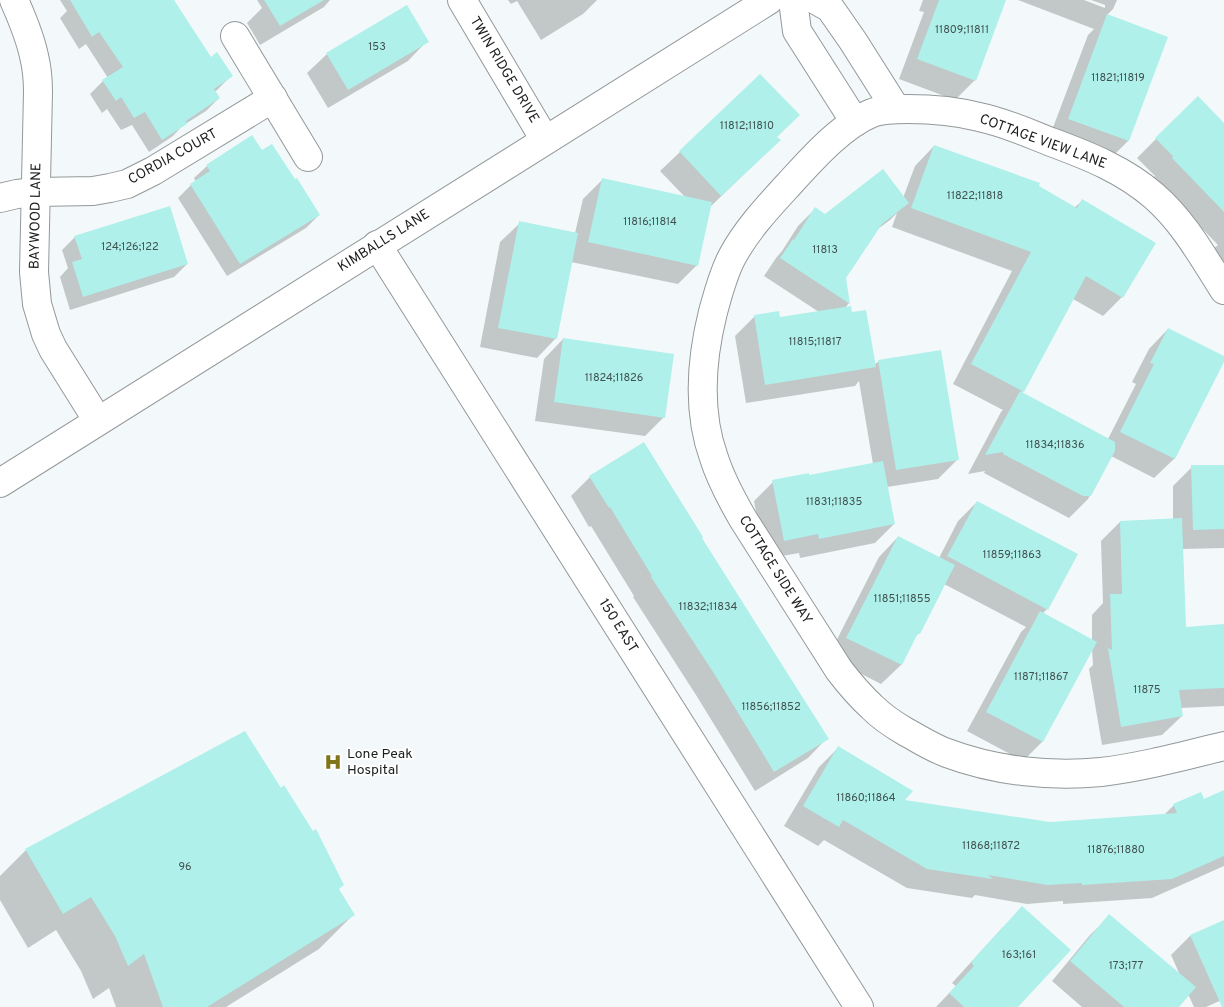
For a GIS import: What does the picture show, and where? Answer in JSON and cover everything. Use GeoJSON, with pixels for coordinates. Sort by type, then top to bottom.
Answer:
{"type":"FeatureCollection","features":[{"type":"Feature","properties":{"kind":"street","name":"BAYWOOD LANE"},"geometry":{"type":"LineString","coordinates":[[14,0],[29,37],[37,74],[35,280],[37,304],[53,350],[98,421]]}},
{"type":"Feature","properties":{"kind":"street","name":"TWIN RIDGE DRIVE"},"geometry":{"type":"LineString","coordinates":[[462,0],[545,140]]}},
{"type":"Feature","properties":{"kind":"street","name":"KIMBALLS LANE"},"geometry":{"type":"LineString","coordinates":[[0,483],[769,0]]}},
{"type":"Feature","properties":{"kind":"street"},"geometry":{"type":"LineString","coordinates":[[793,0],[798,31],[875,115]]}},
{"type":"Feature","properties":{"kind":"street"},"geometry":{"type":"LineString","coordinates":[[816,0],[830,8],[853,41],[875,115]]}},
{"type":"Feature","properties":{"kind":"street"},"geometry":{"type":"LineString","coordinates":[[235,36],[308,157]]}},
{"type":"Feature","properties":{"kind":"street","name":"CORDIA COURT"},"geometry":{"type":"LineString","coordinates":[[0,198],[36,192],[93,190],[127,184],[153,171],[273,98]]}},
{"type":"Feature","properties":{"kind":"street","name":"COTTAGE VIEW LANE"},"geometry":{"type":"LineString","coordinates":[[875,115],[925,109],[982,117],[1096,159],[1137,182],[1156,197],[1187,232],[1224,290]]}},
{"type":"Feature","properties":{"kind":"street","name":"COTTAGE SIDE WAY"},"geometry":{"type":"LineString","coordinates":[[875,115],[832,140],[807,164],[757,220],[732,258],[723,278],[704,357],[702,396],[708,437],[714,458],[732,500],[824,648],[855,690],[873,708],[895,725],[945,752],[972,761],[1001,767],[1064,774],[1101,772],[1138,766],[1224,746]]}},
{"type":"Feature","properties":{"kind":"street","name":"150 EAST"},"geometry":{"type":"LineString","coordinates":[[377,245],[860,1007]]}},
{"type":"Feature","properties":{"kind":"building"},"geometry":{"type":"Polygon","coordinates":[[[70,0],[174,0],[211,57],[217,52],[233,76],[214,89],[220,98],[186,121],[187,124],[162,140],[145,112],[134,118],[121,97],[116,101],[102,80],[123,67],[99,32],[92,37],[70,0]]]}},
{"type":"Feature","properties":{"kind":"building"},"geometry":{"type":"Polygon","coordinates":[[[264,0],[324,0],[280,26],[264,0]]]}},
{"type":"Feature","properties":{"kind":"building"},"geometry":{"type":"Polygon","coordinates":[[[939,0],[1006,0],[976,81],[917,59],[939,0]]]}},
{"type":"Feature","properties":{"kind":"building"},"geometry":{"type":"Polygon","coordinates":[[[407,5],[429,42],[348,90],[326,53],[407,5]]]}},
{"type":"Feature","properties":{"kind":"building"},"geometry":{"type":"Polygon","coordinates":[[[1107,14],[1168,37],[1129,141],[1068,119],[1107,14]]]}},
{"type":"Feature","properties":{"kind":"building"},"geometry":{"type":"Polygon","coordinates":[[[760,74],[800,115],[777,137],[781,140],[721,196],[679,151],[760,74]]]}},
{"type":"Feature","properties":{"kind":"building"},"geometry":{"type":"Polygon","coordinates":[[[1198,96],[1224,123],[1224,212],[1155,138],[1198,96]]]}},
{"type":"Feature","properties":{"kind":"building"},"geometry":{"type":"Polygon","coordinates":[[[252,135],[262,150],[272,144],[295,179],[297,178],[320,215],[240,264],[190,184],[210,171],[206,165],[252,135]]]}},
{"type":"Feature","properties":{"kind":"building"},"geometry":{"type":"Polygon","coordinates":[[[934,145],[1040,183],[1039,186],[1077,208],[1082,199],[1156,243],[1123,298],[1086,276],[1024,392],[971,364],[1031,252],[911,208],[934,145]]]}},
{"type":"Feature","properties":{"kind":"building"},"geometry":{"type":"Polygon","coordinates":[[[883,169],[909,203],[882,224],[846,278],[850,304],[780,258],[815,207],[825,214],[883,169]]]}},
{"type":"Feature","properties":{"kind":"building"},"geometry":{"type":"Polygon","coordinates":[[[602,178],[712,202],[698,266],[588,242],[602,178]]]}},
{"type":"Feature","properties":{"kind":"building"},"geometry":{"type":"Polygon","coordinates":[[[170,206],[188,264],[83,297],[72,262],[82,259],[74,236],[170,206]]]}},
{"type":"Feature","properties":{"kind":"building"},"geometry":{"type":"Polygon","coordinates":[[[519,221],[578,233],[557,339],[498,328],[519,221]]]}},
{"type":"Feature","properties":{"kind":"building"},"geometry":{"type":"Polygon","coordinates":[[[851,306],[852,312],[866,310],[876,367],[765,385],[754,315],[779,311],[780,317],[851,306]]]}},
{"type":"Feature","properties":{"kind":"building"},"geometry":{"type":"Polygon","coordinates":[[[1168,328],[1224,356],[1224,362],[1175,459],[1120,432],[1154,364],[1150,363],[1168,328]]]}},
{"type":"Feature","properties":{"kind":"building"},"geometry":{"type":"Polygon","coordinates":[[[563,338],[674,354],[665,418],[554,402],[563,338]]]}},
{"type":"Feature","properties":{"kind":"building"},"geometry":{"type":"Polygon","coordinates":[[[941,350],[959,460],[896,470],[878,360],[941,350]]]}},
{"type":"Feature","properties":{"kind":"building"},"geometry":{"type":"Polygon","coordinates":[[[1020,391],[1115,442],[1115,451],[1091,496],[1083,496],[1003,454],[1003,452],[985,455],[1020,391]]]}},
{"type":"Feature","properties":{"kind":"building"},"geometry":{"type":"Polygon","coordinates":[[[644,442],[702,538],[829,739],[774,772],[589,476],[644,442]]]}},
{"type":"Feature","properties":{"kind":"building"},"geometry":{"type":"Polygon","coordinates":[[[883,461],[895,524],[819,539],[818,534],[784,541],[772,480],[883,461]]]}},
{"type":"Feature","properties":{"kind":"building"},"geometry":{"type":"Polygon","coordinates":[[[1191,465],[1224,465],[1224,529],[1193,530],[1191,465]]]}},
{"type":"Feature","properties":{"kind":"building"},"geometry":{"type":"Polygon","coordinates":[[[977,501],[1078,554],[1048,610],[947,556],[977,501]]]}},
{"type":"Feature","properties":{"kind":"building"},"geometry":{"type":"Polygon","coordinates":[[[1182,518],[1186,627],[1224,624],[1224,688],[1179,690],[1183,716],[1121,727],[1108,648],[1112,650],[1110,594],[1122,594],[1120,521],[1182,518]]]}},
{"type":"Feature","properties":{"kind":"building"},"geometry":{"type":"Polygon","coordinates":[[[898,536],[955,565],[902,665],[846,638],[898,536]]]}},
{"type":"Feature","properties":{"kind":"building"},"geometry":{"type":"Polygon","coordinates":[[[1040,611],[1097,642],[1043,742],[986,712],[1040,611]]]}},
{"type":"Feature","properties":{"kind":"building"},"geometry":{"type":"Polygon","coordinates":[[[245,731],[281,788],[284,785],[313,831],[316,829],[344,885],[339,889],[355,915],[207,1007],[163,1007],[144,954],[128,966],[115,936],[91,897],[63,914],[25,849],[245,731]]]}},
{"type":"Feature","properties":{"kind":"building"},"geometry":{"type":"Polygon","coordinates":[[[838,746],[913,791],[905,800],[1050,822],[1177,813],[1173,804],[1201,792],[1204,799],[1224,790],[1224,856],[1172,879],[1082,885],[1082,883],[1048,885],[988,875],[993,879],[927,869],[843,820],[839,827],[803,806],[838,746]]]}},
{"type":"Feature","properties":{"kind":"building"},"geometry":{"type":"Polygon","coordinates":[[[1022,906],[1071,950],[1018,1007],[964,1007],[949,993],[974,966],[971,962],[1022,906]]]}},
{"type":"Feature","properties":{"kind":"building"},"geometry":{"type":"Polygon","coordinates":[[[1109,914],[1196,987],[1179,1007],[1124,1007],[1070,961],[1109,914]]]}},
{"type":"Feature","properties":{"kind":"building"},"geometry":{"type":"Polygon","coordinates":[[[1224,920],[1224,1007],[1222,1007],[1190,935],[1224,920]]]}},
{"type":"Feature","properties":{"kind":"place","name":"Lone Peak Hospital"},"geometry":{"type":"Point","coordinates":[333,762]}}]}
